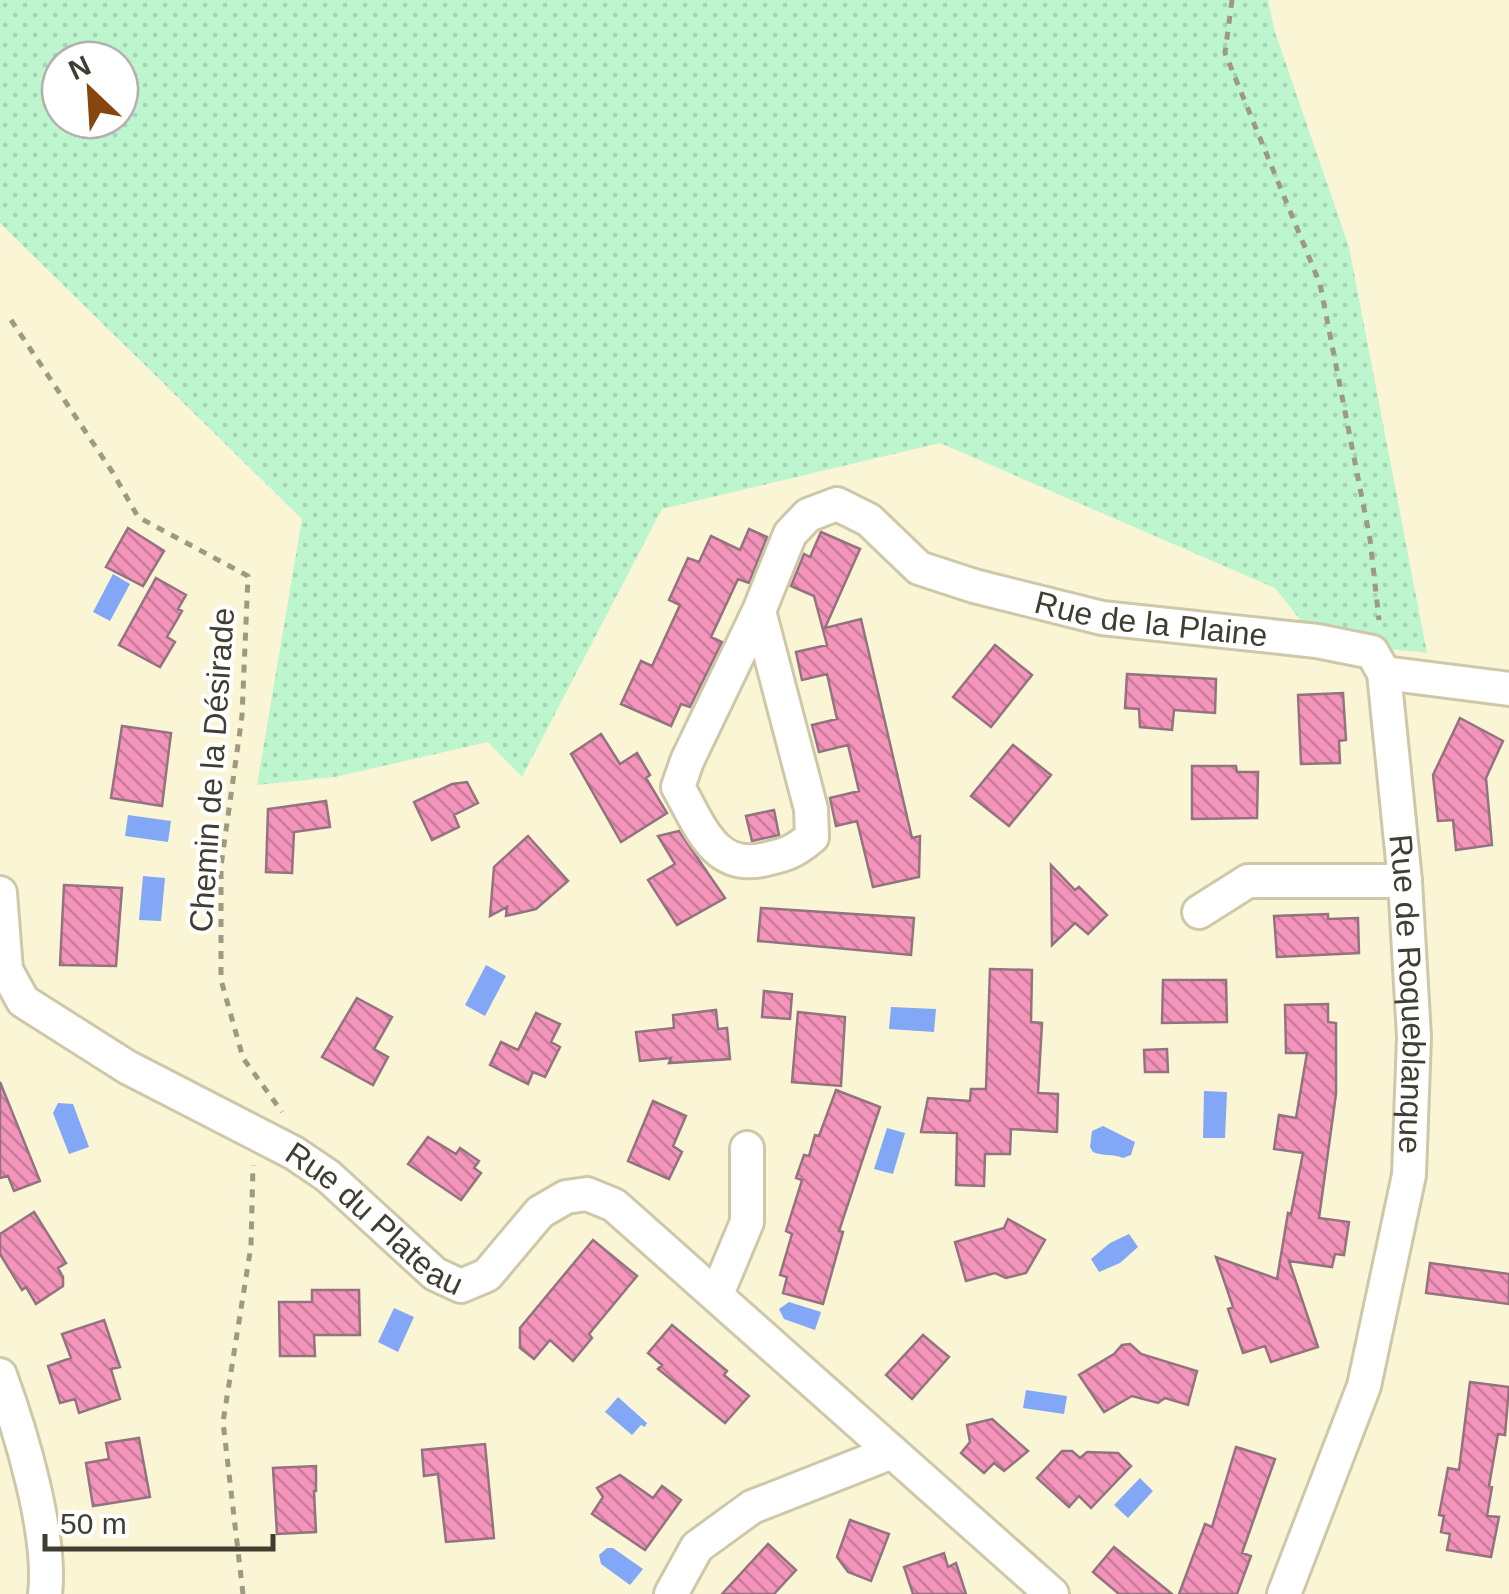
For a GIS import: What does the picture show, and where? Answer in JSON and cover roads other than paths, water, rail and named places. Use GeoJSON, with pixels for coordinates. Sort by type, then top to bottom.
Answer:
{"type":"FeatureCollection","features":[{"type":"Feature","properties":{"kind":"street","name":"Rue de la Plaine"},"geometry":{"type":"LineString","coordinates":[[759,611],[790,534],[808,516],[837,504],[868,520],[919,568],[974,586],[1102,618],[1317,641],[1372,652],[1384,673],[1509,689]]}},
{"type":"Feature","properties":{"kind":"street"},"geometry":{"type":"LineString","coordinates":[[759,611],[811,809],[812,837],[793,853],[748,863],[730,860],[710,842],[678,788],[687,761],[759,611]]}},
{"type":"Feature","properties":{"kind":"street","name":"Rue de Roqueblanque"},"geometry":{"type":"LineString","coordinates":[[1284,1594],[1364,1386],[1409,1175],[1414,1036],[1405,881],[1384,673]]}},
{"type":"Feature","properties":{"kind":"street"},"geometry":{"type":"LineString","coordinates":[[1199,912],[1248,881],[1405,881]]}},
{"type":"Feature","properties":{"kind":"street","name":"Rue du Plateau"},"geometry":{"type":"LineString","coordinates":[[0,893],[12,1011],[294,1153],[328,1176],[435,1274],[461,1286],[486,1276],[540,1212],[566,1197],[587,1194],[614,1205],[892,1452],[1038,1589]]}},
{"type":"Feature","properties":{"kind":"street"},"geometry":{"type":"LineString","coordinates":[[717,1294],[747,1222],[747,1148]]}},
{"type":"Feature","properties":{"kind":"street"},"geometry":{"type":"LineString","coordinates":[[0,1375],[18,1424],[48,1565],[44,1594]]}},
{"type":"Feature","properties":{"kind":"street"},"geometry":{"type":"LineString","coordinates":[[670,1594],[697,1548],[752,1507],[892,1452]]}},
{"type":"Feature","properties":{"kind":"water"},"geometry":{"type":"Polygon","coordinates":[[[113,574],[130,584],[110,621],[93,612],[113,574]]]}},
{"type":"Feature","properties":{"kind":"water"},"geometry":{"type":"Polygon","coordinates":[[[128,815],[171,821],[168,842],[125,836],[128,815]]]}},
{"type":"Feature","properties":{"kind":"water"},"geometry":{"type":"Polygon","coordinates":[[[143,876],[165,878],[161,921],[139,920],[143,876]]]}},
{"type":"Feature","properties":{"kind":"water"},"geometry":{"type":"Polygon","coordinates":[[[486,965],[506,976],[485,1016],[465,1005],[486,965]]]}},
{"type":"Feature","properties":{"kind":"water"},"geometry":{"type":"Polygon","coordinates":[[[891,1007],[936,1009],[934,1032],[889,1029],[891,1007]]]}},
{"type":"Feature","properties":{"kind":"water"},"geometry":{"type":"Polygon","coordinates":[[[1204,1091],[1227,1092],[1225,1138],[1203,1138],[1204,1091]]]}},
{"type":"Feature","properties":{"kind":"water"},"geometry":{"type":"Polygon","coordinates":[[[58,1103],[73,1104],[89,1147],[69,1154],[53,1113],[58,1103]]]}},
{"type":"Feature","properties":{"kind":"water"},"geometry":{"type":"Polygon","coordinates":[[[1103,1126],[1135,1142],[1131,1155],[1123,1158],[1093,1152],[1092,1131],[1103,1126]]]}},
{"type":"Feature","properties":{"kind":"water"},"geometry":{"type":"Polygon","coordinates":[[[887,1128],[905,1133],[893,1174],[874,1169],[887,1128]]]}},
{"type":"Feature","properties":{"kind":"water"},"geometry":{"type":"Polygon","coordinates":[[[1129,1234],[1138,1247],[1120,1263],[1099,1272],[1091,1259],[1129,1234]]]}},
{"type":"Feature","properties":{"kind":"water"},"geometry":{"type":"Polygon","coordinates":[[[789,1302],[821,1312],[815,1330],[784,1319],[779,1309],[789,1302]]]}},
{"type":"Feature","properties":{"kind":"water"},"geometry":{"type":"Polygon","coordinates":[[[394,1308],[414,1317],[398,1352],[378,1342],[394,1308]]]}},
{"type":"Feature","properties":{"kind":"water"},"geometry":{"type":"Polygon","coordinates":[[[1026,1390],[1067,1396],[1064,1414],[1023,1408],[1026,1390]]]}},
{"type":"Feature","properties":{"kind":"water"},"geometry":{"type":"Polygon","coordinates":[[[618,1397],[647,1423],[632,1435],[605,1412],[618,1397]]]}},
{"type":"Feature","properties":{"kind":"water"},"geometry":{"type":"Polygon","coordinates":[[[1140,1478],[1153,1491],[1128,1518],[1114,1505],[1140,1478]]]}},
{"type":"Feature","properties":{"kind":"water"},"geometry":{"type":"Polygon","coordinates":[[[613,1548],[643,1569],[630,1585],[601,1564],[599,1555],[613,1548]]]}}]}
